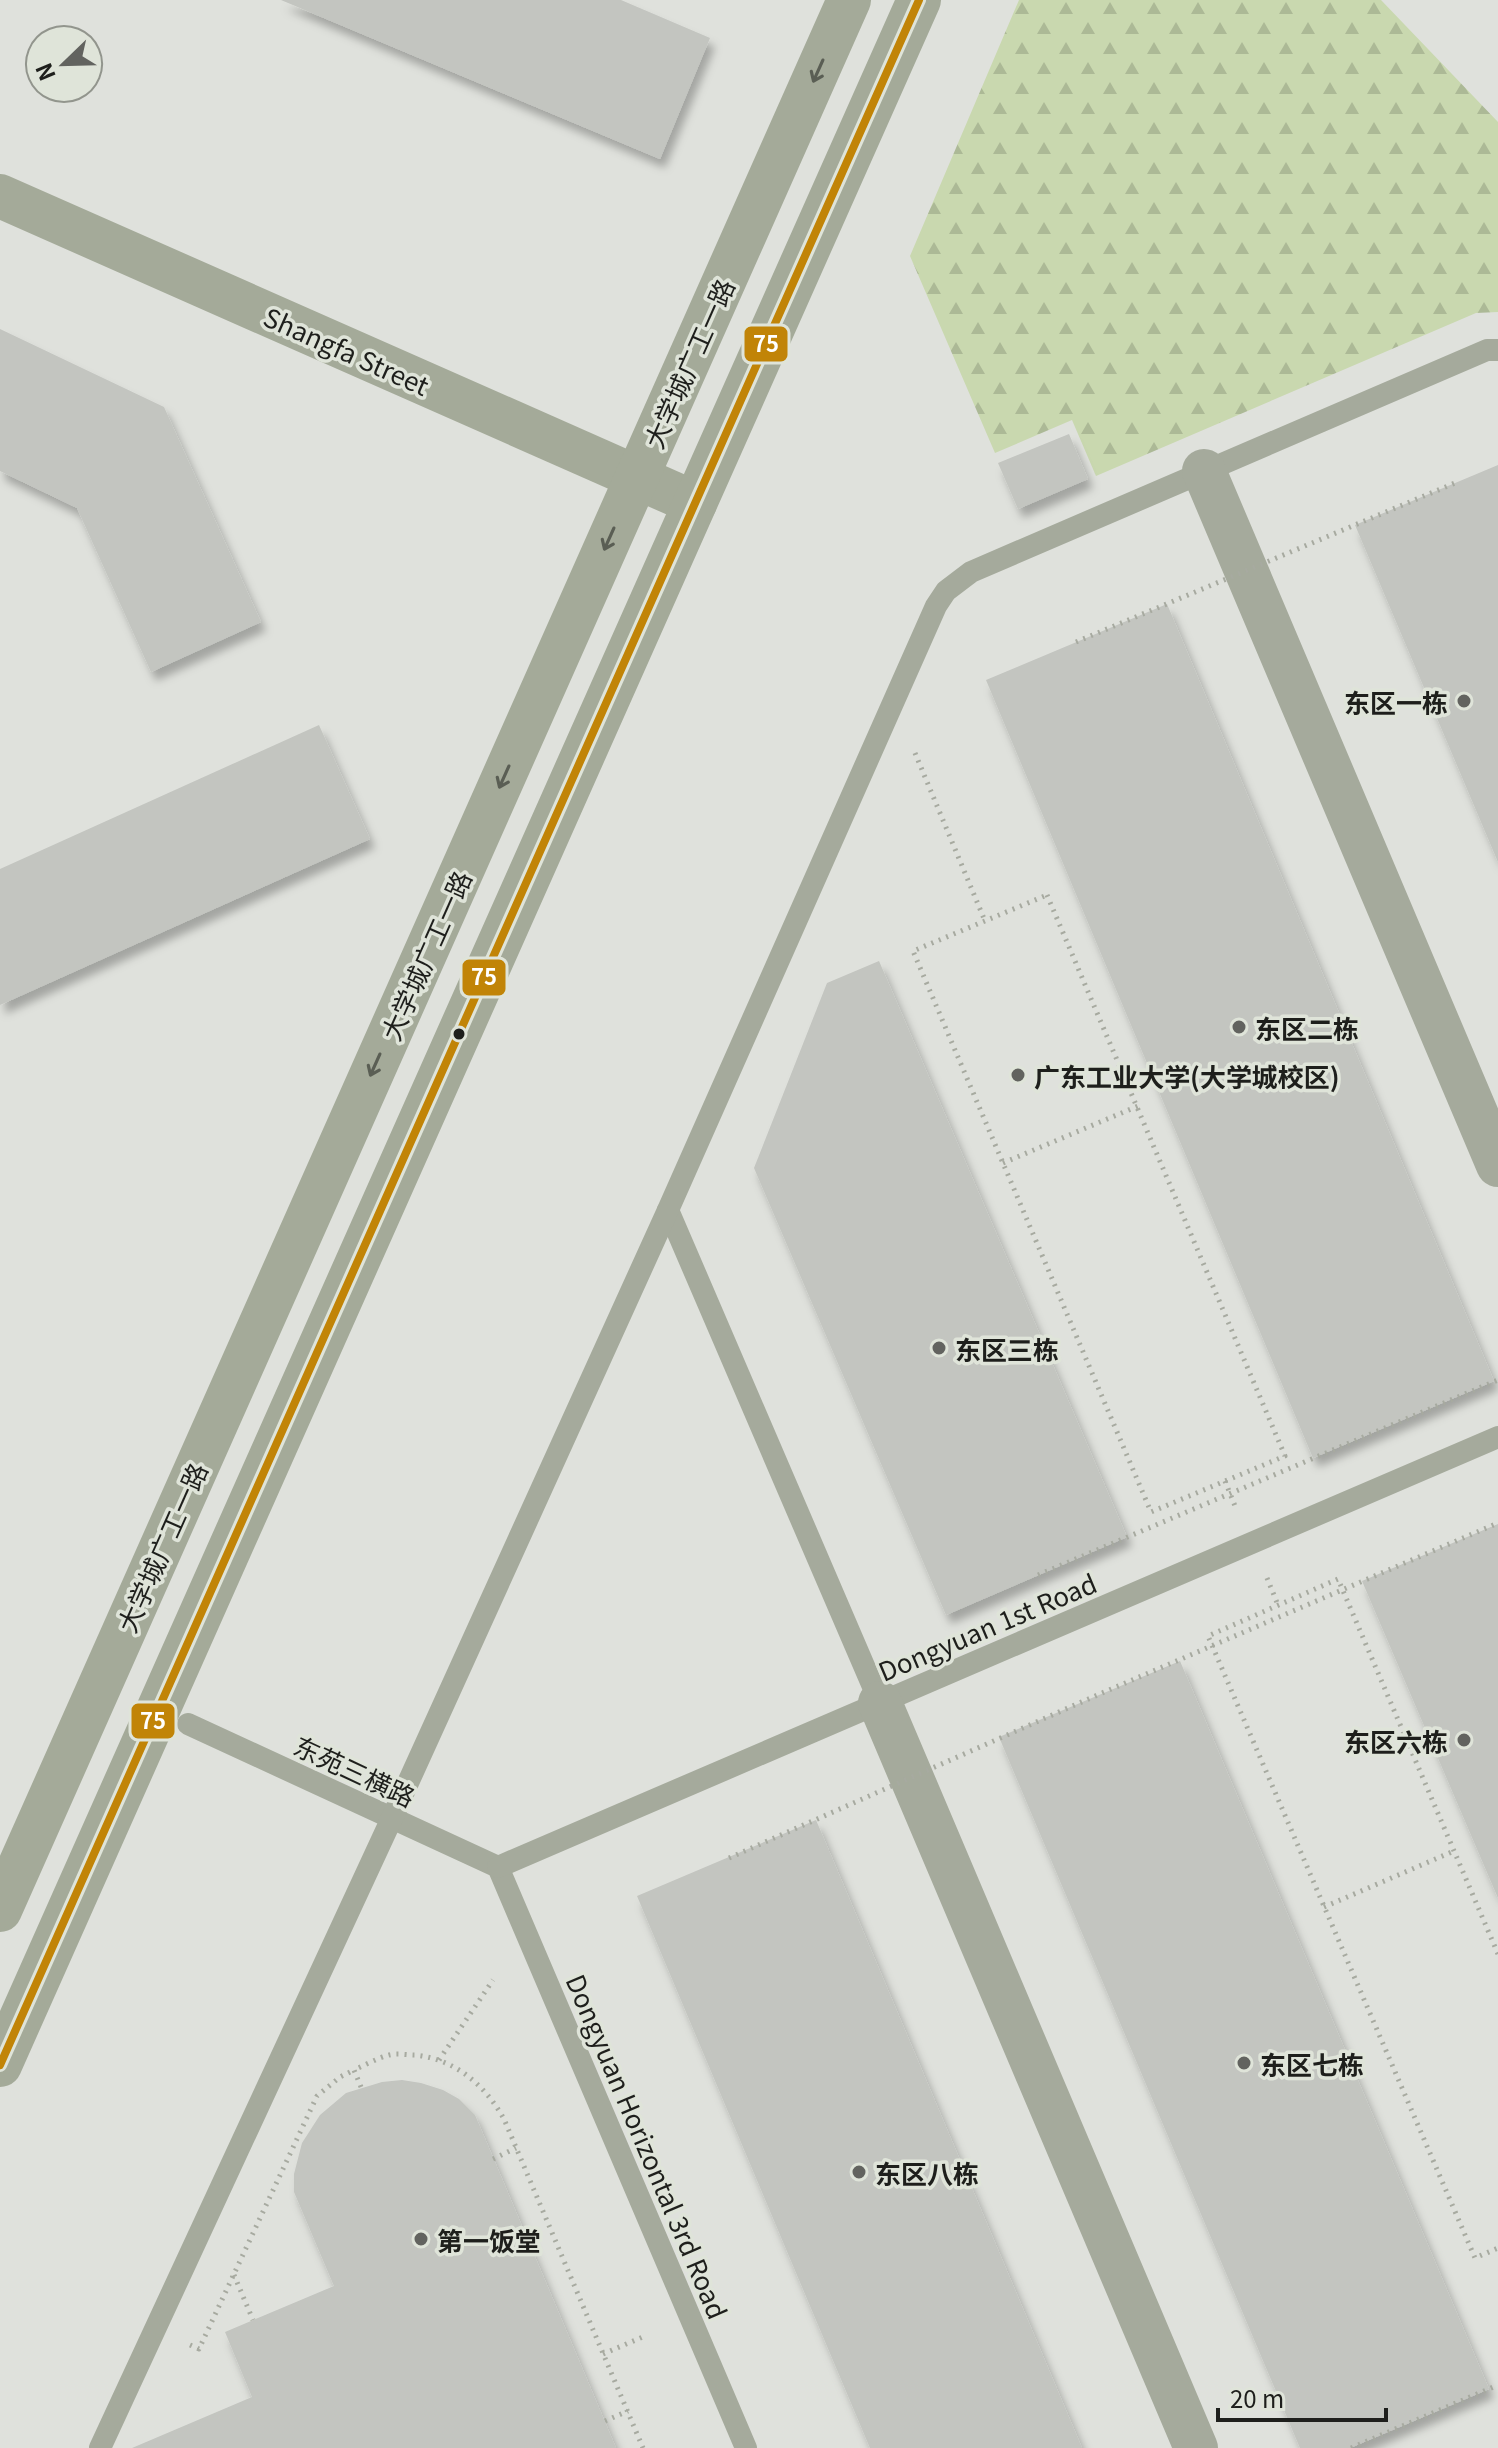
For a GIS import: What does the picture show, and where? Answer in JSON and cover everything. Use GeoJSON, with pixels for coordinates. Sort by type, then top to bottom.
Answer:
{"type":"FeatureCollection","features":[{"type":"Feature","properties":{"kind":"main road","name":"大学城广工一路"},"geometry":{"type":"LineString","coordinates":[[0,1910],[849,0]]}},
{"type":"Feature","properties":{"kind":"main road"},"geometry":{"type":"LineString","coordinates":[[0,2065],[919,0]]}},
{"type":"Feature","properties":{"kind":"main road","name":"Shangfa Street"},"geometry":{"type":"LineString","coordinates":[[0,196],[695,503]]}},
{"type":"Feature","properties":{"kind":"street"},"geometry":{"type":"LineString","coordinates":[[1204,471],[1498,1165]]}},
{"type":"Feature","properties":{"kind":"street"},"geometry":{"type":"LineString","coordinates":[[880,1703],[1196,2448]]}},
{"type":"Feature","properties":{"kind":"lane"},"geometry":{"type":"LineString","coordinates":[[100,2448],[392,1818],[668,1210],[936,606],[959,578],[1487,350],[1498,350]]}},
{"type":"Feature","properties":{"kind":"lane"},"geometry":{"type":"LineString","coordinates":[[668,1210],[880,1703]]}},
{"type":"Feature","properties":{"kind":"lane","name":"Dongyuan 1st Road"},"geometry":{"type":"LineString","coordinates":[[498,1867],[1498,1437]]}},
{"type":"Feature","properties":{"kind":"lane","name":"东苑三横路"},"geometry":{"type":"LineString","coordinates":[[188,1724],[498,1867]]}},
{"type":"Feature","properties":{"kind":"lane","name":"Dongyuan Horizontal 3rd Road"},"geometry":{"type":"LineString","coordinates":[[498,1867],[746,2448]]}},
{"type":"Feature","properties":{"kind":"path"},"geometry":{"type":"LineString","coordinates":[[1076,642],[1455,483]]}},
{"type":"Feature","properties":{"kind":"path"},"geometry":{"type":"LineString","coordinates":[[893,700],[985,921]]}},
{"type":"Feature","properties":{"kind":"path"},"geometry":{"type":"LineString","coordinates":[[1047,895],[1285,1456],[1151,1512],[913,951],[985,921],[1047,895]]}},
{"type":"Feature","properties":{"kind":"path"},"geometry":{"type":"LineString","coordinates":[[1003,1163],[1138,1106]]}},
{"type":"Feature","properties":{"kind":"path"},"geometry":{"type":"LineString","coordinates":[[1038,1575],[1498,1380]]}},
{"type":"Feature","properties":{"kind":"path"},"geometry":{"type":"LineString","coordinates":[[1225,1481],[1239,1515]]}},
{"type":"Feature","properties":{"kind":"path"},"geometry":{"type":"LineString","coordinates":[[729,1858],[1498,1523]]}},
{"type":"Feature","properties":{"kind":"path"},"geometry":{"type":"LineString","coordinates":[[1264,1570],[1278,1605]]}},
{"type":"Feature","properties":{"kind":"path"},"geometry":{"type":"LineString","coordinates":[[1498,1954],[1338,1579],[1208,1636],[1475,2258],[1498,2248]]}},
{"type":"Feature","properties":{"kind":"path"},"geometry":{"type":"LineString","coordinates":[[1324,1907],[1454,1851]]}},
{"type":"Feature","properties":{"kind":"path"},"geometry":{"type":"LineString","coordinates":[[439,2060],[493,1980]]}},
{"type":"Feature","properties":{"kind":"path"},"geometry":{"type":"LineString","coordinates":[[155,2329],[199,2349],[317,2096],[340,2077],[390,2055],[439,2060],[470,2077],[485,2091],[504,2119],[643,2448]]}},
{"type":"Feature","properties":{"kind":"path"},"geometry":{"type":"LineString","coordinates":[[354,2070],[361,2087]]}},
{"type":"Feature","properties":{"kind":"path"},"geometry":{"type":"LineString","coordinates":[[493,2159],[516,2148]]}},
{"type":"Feature","properties":{"kind":"path"},"geometry":{"type":"LineString","coordinates":[[234,2275],[253,2320]]}},
{"type":"Feature","properties":{"kind":"path"},"geometry":{"type":"LineString","coordinates":[[603,2354],[645,2336]]}},
{"type":"Feature","properties":{"kind":"path"},"geometry":{"type":"LineString","coordinates":[[1351,2448],[1498,2385]]}},
{"type":"Feature","properties":{"kind":"path"},"geometry":{"type":"LineString","coordinates":[[605,2421],[628,2411]]}},
{"type":"Feature","properties":{"kind":"green space"},"geometry":{"type":"Polygon","coordinates":[[[1019,0],[1381,0],[1498,122],[1498,312],[1476,313],[1096,476],[1072,420],[995,453],[910,256],[1019,0]]]}},
{"type":"Feature","properties":{"kind":"building"},"geometry":{"type":"Polygon","coordinates":[[[281,0],[621,0],[710,38],[660,159],[281,0]]]}},
{"type":"Feature","properties":{"kind":"building"},"geometry":{"type":"Polygon","coordinates":[[[0,329],[164,407],[261,622],[151,672],[77,508],[0,471],[0,329]]]}},
{"type":"Feature","properties":{"kind":"building"},"geometry":{"type":"Polygon","coordinates":[[[1069,434],[1088,479],[1018,509],[998,463],[1069,434]]]}},
{"type":"Feature","properties":{"kind":"building","name":"东区一栋"},"geometry":{"type":"Polygon","coordinates":[[[1498,465],[1498,862],[1355,525],[1498,465]]]}},
{"type":"Feature","properties":{"kind":"building","name":"东区二栋"},"geometry":{"type":"Polygon","coordinates":[[[1167,604],[1494,1381],[1313,1458],[986,680],[1167,604]]]}},
{"type":"Feature","properties":{"kind":"building"},"geometry":{"type":"Polygon","coordinates":[[[319,725],[370,839],[0,1005],[0,869],[319,725]]]}},
{"type":"Feature","properties":{"kind":"building","name":"东区三栋"},"geometry":{"type":"Polygon","coordinates":[[[879,961],[1127,1537],[946,1615],[754,1168],[827,983],[879,961]]]}},
{"type":"Feature","properties":{"kind":"building","name":"东区六栋"},"geometry":{"type":"Polygon","coordinates":[[[1498,1524],[1498,1898],[1362,1581],[1498,1524]]]}},
{"type":"Feature","properties":{"kind":"building","name":"东区七栋"},"geometry":{"type":"Polygon","coordinates":[[[1180,1661],[1489,2389],[1350,2448],[1300,2448],[999,1737],[1180,1661]]]}},
{"type":"Feature","properties":{"kind":"building","name":"东区八栋"},"geometry":{"type":"Polygon","coordinates":[[[816,1820],[1082,2448],[870,2448],[637,1896],[816,1820]]]}},
{"type":"Feature","properties":{"kind":"building","name":"第一饭堂"},"geometry":{"type":"Polygon","coordinates":[[[402,2080],[443,2090],[459,2099],[475,2115],[616,2448],[132,2448],[252,2397],[225,2332],[334,2286],[294,2192],[294,2174],[302,2143],[320,2115],[346,2093],[382,2082],[402,2080]]]}},
{"type":"Feature","properties":{"kind":"transit line","name":"75"},"geometry":{"type":"LineString","coordinates":[[0,2065],[919,0]]}},
{"type":"Feature","properties":{"kind":"place","name":"东区一栋"},"geometry":{"type":"Point","coordinates":[1464,701]}},
{"type":"Feature","properties":{"kind":"place","name":"东区二栋"},"geometry":{"type":"Point","coordinates":[1239,1027]}},
{"type":"Feature","properties":{"kind":"place","name":"广东工业大学(大学城校区)"},"geometry":{"type":"Point","coordinates":[1018,1075]}},
{"type":"Feature","properties":{"kind":"place","name":"东区三栋"},"geometry":{"type":"Point","coordinates":[939,1348]}},
{"type":"Feature","properties":{"kind":"place","name":"东区六栋"},"geometry":{"type":"Point","coordinates":[1464,1740]}},
{"type":"Feature","properties":{"kind":"place","name":"东区七栋"},"geometry":{"type":"Point","coordinates":[1244,2063]}},
{"type":"Feature","properties":{"kind":"place","name":"东区八栋"},"geometry":{"type":"Point","coordinates":[859,2172]}},
{"type":"Feature","properties":{"kind":"place","name":"第一饭堂"},"geometry":{"type":"Point","coordinates":[421,2239]}}]}
